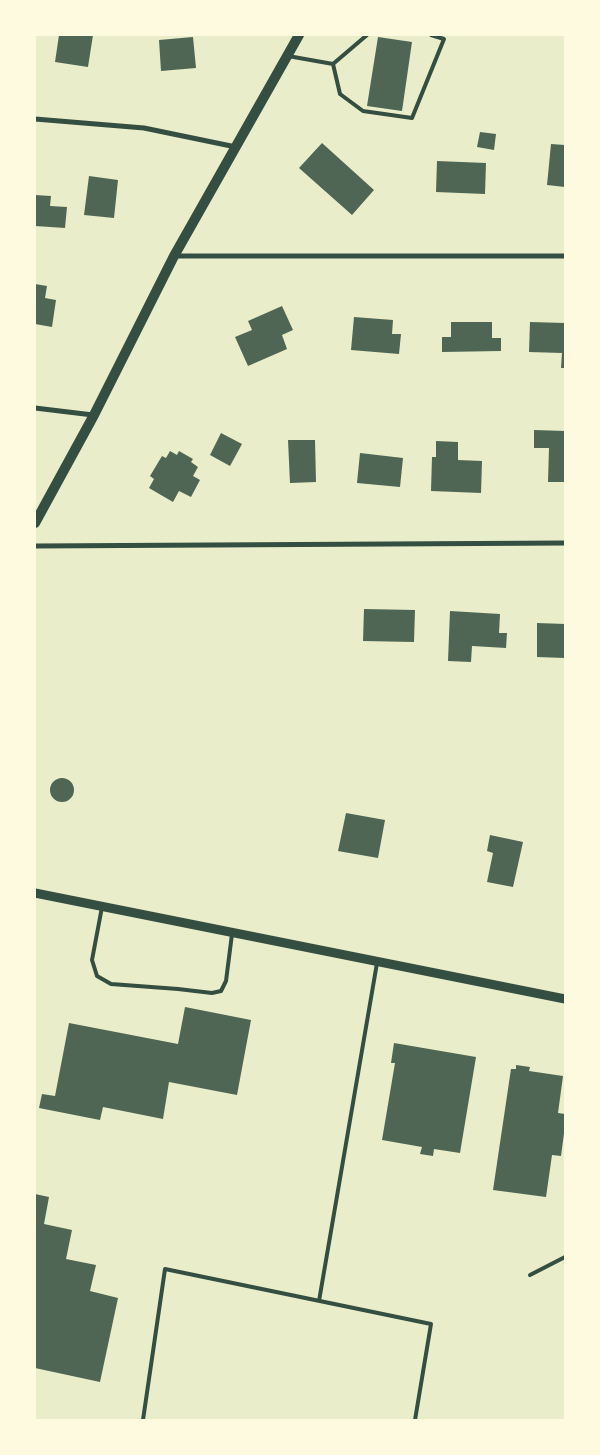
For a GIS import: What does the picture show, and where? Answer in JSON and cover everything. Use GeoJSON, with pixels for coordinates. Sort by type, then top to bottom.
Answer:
{"type":"FeatureCollection","features":[{"type":"Feature","properties":{"kind":"main road"},"geometry":{"type":"LineString","coordinates":[[35,523],[94,415],[174,256],[299,35]]}},
{"type":"Feature","properties":{"kind":"street"},"geometry":{"type":"LineString","coordinates":[[35,118],[144,128],[237,147]]}},
{"type":"Feature","properties":{"kind":"street"},"geometry":{"type":"LineString","coordinates":[[174,256],[565,256]]}},
{"type":"Feature","properties":{"kind":"street"},"geometry":{"type":"LineString","coordinates":[[35,408],[94,415]]}},
{"type":"Feature","properties":{"kind":"street"},"geometry":{"type":"LineString","coordinates":[[35,546],[565,543]]}},
{"type":"Feature","properties":{"kind":"street"},"geometry":{"type":"LineString","coordinates":[[35,893],[565,999]]}},
{"type":"Feature","properties":{"kind":"lane"},"geometry":{"type":"LineString","coordinates":[[333,64],[367,35]]}},
{"type":"Feature","properties":{"kind":"lane"},"geometry":{"type":"LineString","coordinates":[[333,64],[340,94],[363,111],[412,118],[444,39],[431,35]]}},
{"type":"Feature","properties":{"kind":"lane"},"geometry":{"type":"LineString","coordinates":[[288,56],[333,64]]}},
{"type":"Feature","properties":{"kind":"lane"},"geometry":{"type":"LineString","coordinates":[[102,906],[92,960],[97,976],[110,984],[178,989],[212,994],[221,991],[226,981],[232,933]]}},
{"type":"Feature","properties":{"kind":"lane"},"geometry":{"type":"LineString","coordinates":[[319,1301],[377,962]]}},
{"type":"Feature","properties":{"kind":"lane"},"geometry":{"type":"LineString","coordinates":[[530,1275],[565,1257]]}},
{"type":"Feature","properties":{"kind":"lane"},"geometry":{"type":"LineString","coordinates":[[143,1420],[165,1269],[431,1324],[415,1420]]}},
{"type":"Feature","properties":{"kind":"building"},"geometry":{"type":"Polygon","coordinates":[[[59,35],[93,35],[88,67],[55,62],[59,35]]]}},
{"type":"Feature","properties":{"kind":"building"},"geometry":{"type":"Polygon","coordinates":[[[193,37],[196,68],[161,71],[159,40],[193,37]]]}},
{"type":"Feature","properties":{"kind":"building"},"geometry":{"type":"Polygon","coordinates":[[[378,37],[412,42],[402,111],[367,106],[378,37]]]}},
{"type":"Feature","properties":{"kind":"building"},"geometry":{"type":"Polygon","coordinates":[[[480,132],[496,134],[494,150],[477,147],[480,132]]]}},
{"type":"Feature","properties":{"kind":"building"},"geometry":{"type":"Polygon","coordinates":[[[322,143],[374,190],[352,215],[299,168],[322,143]]]}},
{"type":"Feature","properties":{"kind":"building"},"geometry":{"type":"Polygon","coordinates":[[[551,144],[565,145],[565,187],[547,185],[551,144]]]}},
{"type":"Feature","properties":{"kind":"building"},"geometry":{"type":"Polygon","coordinates":[[[437,161],[486,163],[485,194],[436,192],[437,161]]]}},
{"type":"Feature","properties":{"kind":"building"},"geometry":{"type":"Polygon","coordinates":[[[89,176],[118,180],[114,218],[84,215],[89,176]]]}},
{"type":"Feature","properties":{"kind":"building"},"geometry":{"type":"Polygon","coordinates":[[[35,195],[51,196],[50,206],[67,207],[65,228],[35,226],[35,195]]]}},
{"type":"Feature","properties":{"kind":"building"},"geometry":{"type":"Polygon","coordinates":[[[35,284],[47,286],[45,298],[56,300],[52,327],[35,324],[35,284]]]}},
{"type":"Feature","properties":{"kind":"building"},"geometry":{"type":"Polygon","coordinates":[[[282,306],[293,330],[282,335],[287,349],[248,366],[235,337],[252,330],[248,321],[282,306]]]}},
{"type":"Feature","properties":{"kind":"building"},"geometry":{"type":"Polygon","coordinates":[[[354,317],[393,320],[392,334],[401,334],[399,354],[351,350],[354,317]]]}},
{"type":"Feature","properties":{"kind":"building"},"geometry":{"type":"Polygon","coordinates":[[[451,322],[492,322],[492,338],[501,338],[501,351],[442,352],[442,337],[451,337],[451,322]]]}},
{"type":"Feature","properties":{"kind":"building"},"geometry":{"type":"Polygon","coordinates":[[[530,322],[565,323],[565,368],[561,368],[562,353],[529,352],[530,322]]]}},
{"type":"Feature","properties":{"kind":"building"},"geometry":{"type":"Polygon","coordinates":[[[534,430],[565,431],[565,482],[548,482],[549,448],[534,448],[534,430]]]}},
{"type":"Feature","properties":{"kind":"building"},"geometry":{"type":"Polygon","coordinates":[[[221,433],[242,444],[230,466],[210,455],[221,433]]]}},
{"type":"Feature","properties":{"kind":"building"},"geometry":{"type":"Polygon","coordinates":[[[288,440],[315,440],[316,482],[290,483],[288,440]]]}},
{"type":"Feature","properties":{"kind":"building"},"geometry":{"type":"Polygon","coordinates":[[[436,441],[458,442],[458,460],[482,461],[481,493],[431,491],[432,457],[436,457],[436,441]]]}},
{"type":"Feature","properties":{"kind":"building"},"geometry":{"type":"Polygon","coordinates":[[[170,451],[177,455],[179,451],[193,459],[191,462],[198,467],[193,476],[200,480],[191,497],[179,491],[173,502],[149,488],[154,479],[150,476],[162,456],[166,458],[170,451]]]}},
{"type":"Feature","properties":{"kind":"building"},"geometry":{"type":"Polygon","coordinates":[[[360,453],[403,458],[400,487],[357,483],[360,453]]]}},
{"type":"Feature","properties":{"kind":"building"},"geometry":{"type":"Polygon","coordinates":[[[364,609],[415,610],[414,642],[363,641],[364,609]]]}},
{"type":"Feature","properties":{"kind":"building"},"geometry":{"type":"Polygon","coordinates":[[[450,611],[500,614],[499,633],[507,633],[506,648],[472,646],[471,662],[448,661],[450,611]]]}},
{"type":"Feature","properties":{"kind":"building"},"geometry":{"type":"Polygon","coordinates":[[[537,623],[565,624],[565,658],[537,657],[537,623]]]}},
{"type":"Feature","properties":{"kind":"building"},"geometry":{"type":"Polygon","coordinates":[[[62,778],[70,782],[74,790],[70,798],[62,802],[54,798],[50,790],[54,782],[62,778]]]}},
{"type":"Feature","properties":{"kind":"building"},"geometry":{"type":"Polygon","coordinates":[[[346,813],[385,820],[378,858],[338,851],[346,813]]]}},
{"type":"Feature","properties":{"kind":"building"},"geometry":{"type":"Polygon","coordinates":[[[490,835],[523,842],[513,887],[487,882],[493,853],[487,851],[490,835]]]}},
{"type":"Feature","properties":{"kind":"building"},"geometry":{"type":"Polygon","coordinates":[[[185,1007],[251,1020],[237,1095],[169,1082],[163,1119],[103,1107],[100,1120],[39,1108],[42,1094],[55,1096],[69,1023],[178,1044],[185,1007]]]}},
{"type":"Feature","properties":{"kind":"building"},"geometry":{"type":"Polygon","coordinates":[[[394,1043],[476,1057],[460,1153],[434,1149],[433,1156],[420,1154],[422,1147],[382,1140],[395,1063],[391,1063],[394,1043]]]}},
{"type":"Feature","properties":{"kind":"building"},"geometry":{"type":"Polygon","coordinates":[[[516,1065],[530,1067],[529,1071],[563,1076],[558,1113],[565,1114],[561,1156],[552,1155],[546,1197],[493,1190],[511,1069],[516,1069],[516,1065]]]}},
{"type":"Feature","properties":{"kind":"building"},"geometry":{"type":"Polygon","coordinates":[[[35,1194],[49,1197],[44,1224],[72,1230],[66,1259],[96,1265],[90,1291],[118,1298],[100,1382],[35,1368],[35,1194]]]}}]}
